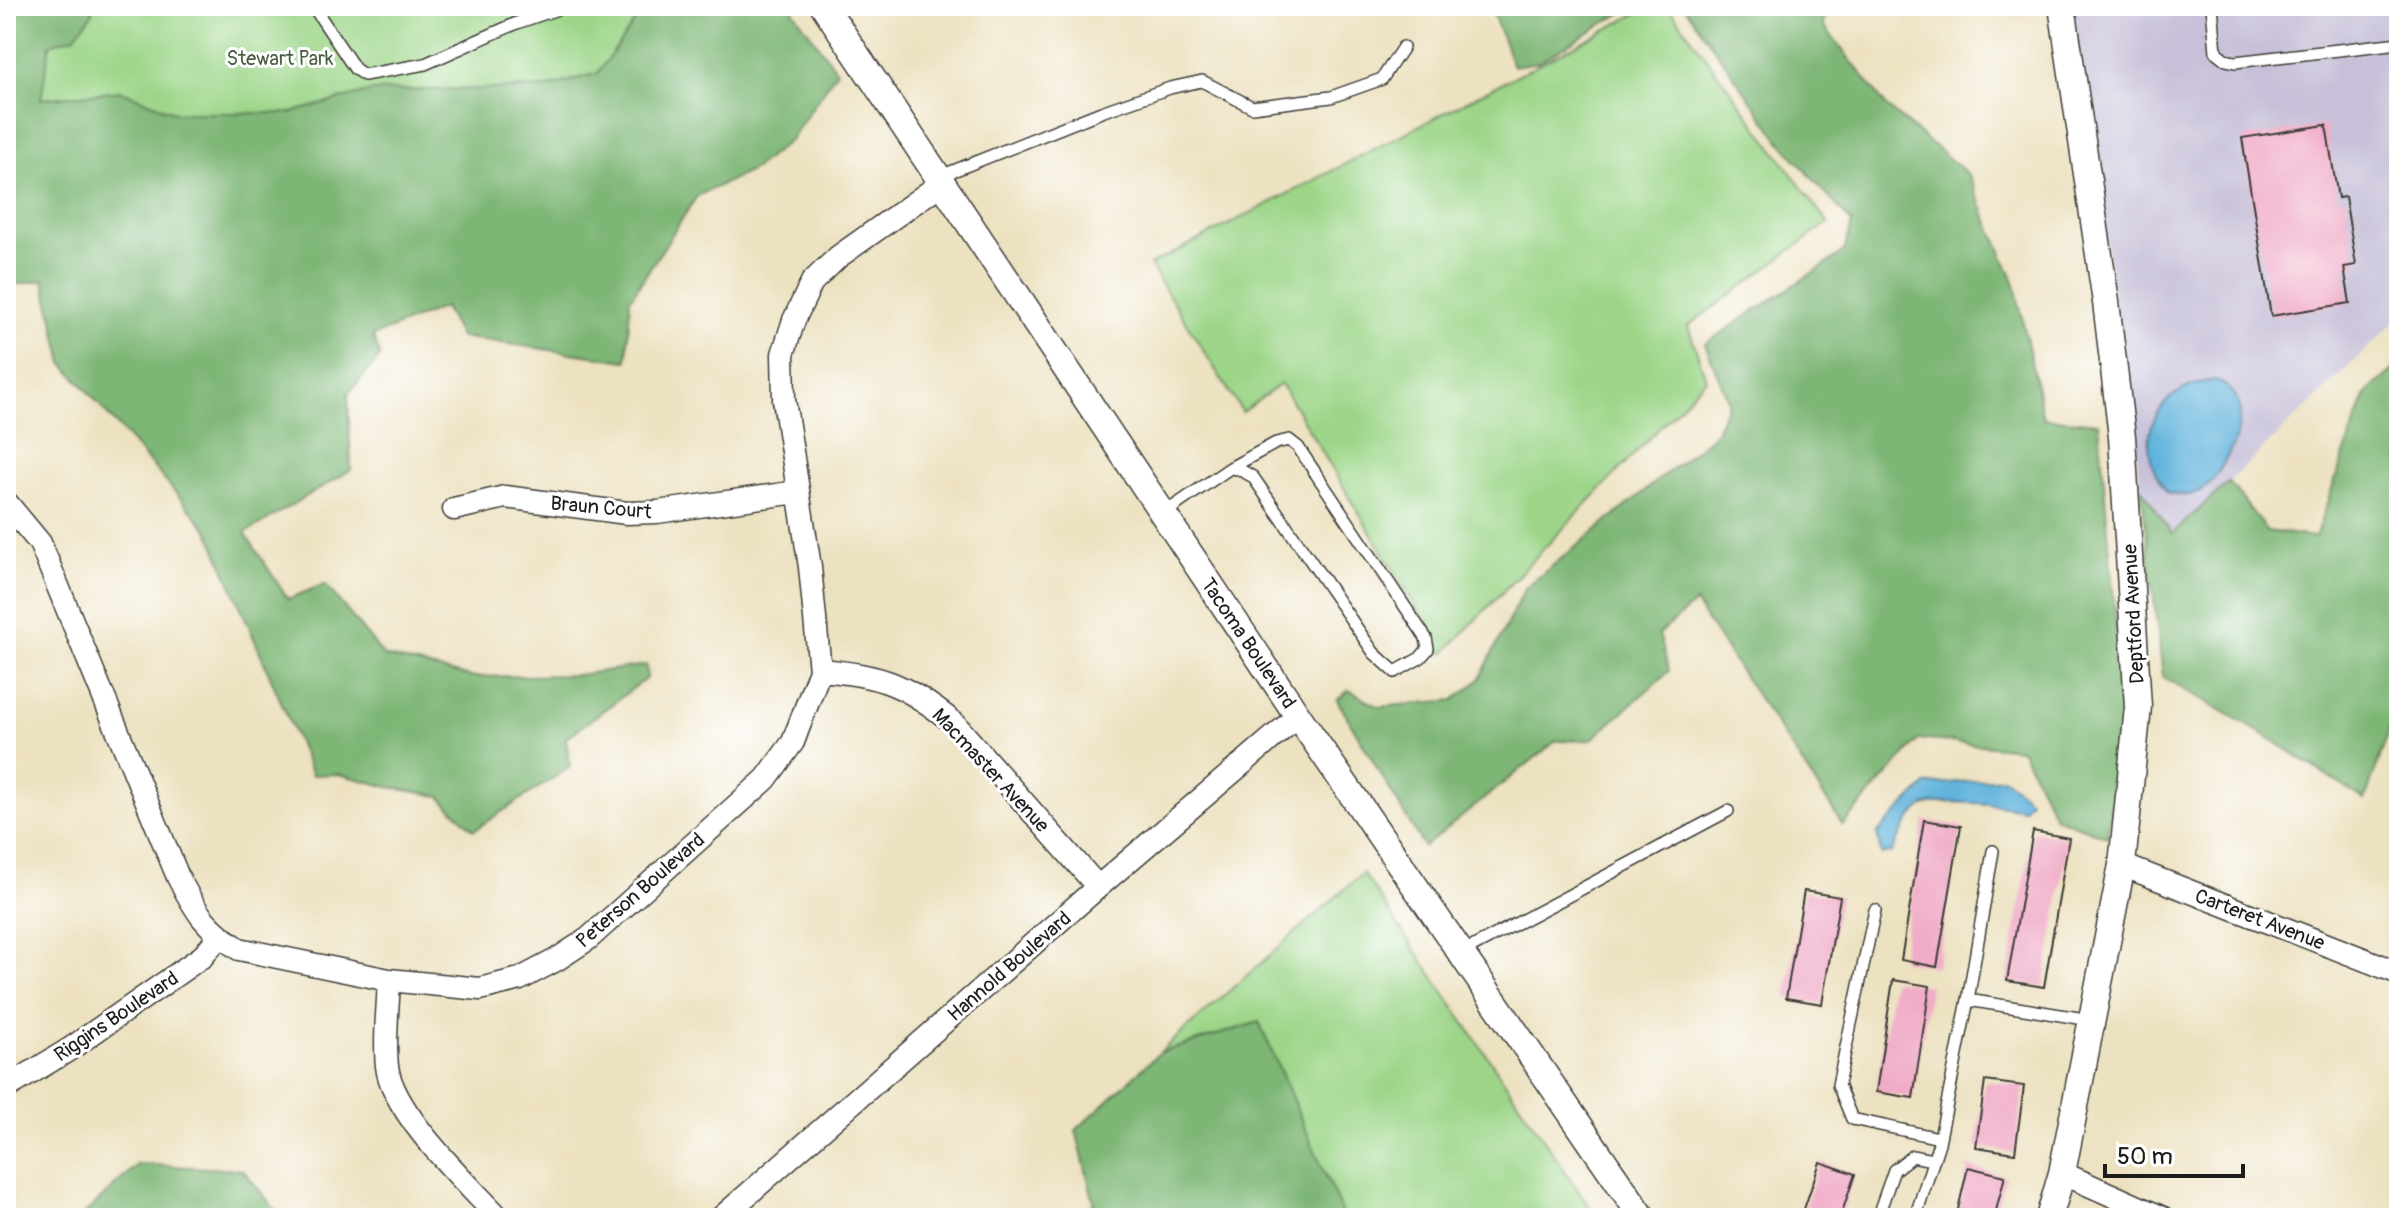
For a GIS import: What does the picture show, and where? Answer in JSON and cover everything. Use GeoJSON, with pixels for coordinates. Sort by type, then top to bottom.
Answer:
{"type":"FeatureCollection","features":[{"type":"Feature","properties":{"kind":"street","name":"Tacoma Boulevard"},"geometry":{"type":"LineString","coordinates":[[824,6],[1298,716],[1643,1218]]}},
{"type":"Feature","properties":{"kind":"street","name":"Deptford Avenue"},"geometry":{"type":"LineString","coordinates":[[2049,1218],[2062,1173],[2122,865],[2138,707],[2125,482],[2112,347],[2062,6]]}},
{"type":"Feature","properties":{"kind":"street","name":"Peterson Boulevard"},"geometry":{"type":"LineString","coordinates":[[6,502],[40,543],[178,877],[199,916],[219,936],[239,949],[389,980],[480,989],[520,979],[588,939],[766,779],[793,742],[820,670],[812,580],[784,400],[783,354],[794,320],[812,282],[838,257],[940,180]]}},
{"type":"Feature","properties":{"kind":"street","name":"Braun Court"},"geometry":{"type":"LineString","coordinates":[[454,509],[505,497],[627,513],[657,512],[797,492]]}},
{"type":"Feature","properties":{"kind":"street","name":"Macmaster Avenue"},"geometry":{"type":"LineString","coordinates":[[820,670],[878,678],[901,686],[954,723],[1098,887]]}},
{"type":"Feature","properties":{"kind":"street","name":"Hannold Boulevard"},"geometry":{"type":"LineString","coordinates":[[721,1218],[1298,716]]}},
{"type":"Feature","properties":{"kind":"street","name":"Carteret Avenue"},"geometry":{"type":"LineString","coordinates":[[2122,865],[2399,973]]}},
{"type":"Feature","properties":{"kind":"street","name":"Riggins Boulevard"},"geometry":{"type":"LineString","coordinates":[[6,1088],[70,1049],[203,956],[219,936]]}},
{"type":"Feature","properties":{"kind":"street"},"geometry":{"type":"LineString","coordinates":[[389,980],[387,1068],[400,1102],[432,1144],[499,1218]]}},
{"type":"Feature","properties":{"kind":"street"},"geometry":{"type":"LineString","coordinates":[[2062,1173],[2163,1218]]}},
{"type":"Feature","properties":{"kind":"lane"},"geometry":{"type":"LineString","coordinates":[[313,6],[355,69],[364,75],[425,64],[517,23],[566,6]]}},
{"type":"Feature","properties":{"kind":"lane"},"geometry":{"type":"LineString","coordinates":[[2212,6],[2216,52],[2226,60],[2235,62],[2399,43]]}},
{"type":"Feature","properties":{"kind":"lane"},"geometry":{"type":"LineString","coordinates":[[940,180],[1101,112],[1170,88],[1202,81],[1252,107],[1331,97],[1382,79],[1403,47]]}},
{"type":"Feature","properties":{"kind":"lane"},"geometry":{"type":"LineString","coordinates":[[1163,515],[1230,468],[1276,443],[1289,440],[1298,447],[1426,638],[1428,649],[1420,658],[1395,672],[1385,666],[1253,477],[1230,468]]}},
{"type":"Feature","properties":{"kind":"lane"},"geometry":{"type":"LineString","coordinates":[[1460,953],[1728,811]]}},
{"type":"Feature","properties":{"kind":"lane"},"geometry":{"type":"LineString","coordinates":[[1915,1218],[1939,1138],[1968,1000],[1993,851]]}},
{"type":"Feature","properties":{"kind":"lane"},"geometry":{"type":"LineString","coordinates":[[1875,910],[1838,1085],[1852,1119],[1939,1138]]}},
{"type":"Feature","properties":{"kind":"lane"},"geometry":{"type":"LineString","coordinates":[[1968,1000],[2092,1020]]}},
{"type":"Feature","properties":{"kind":"lane"},"geometry":{"type":"LineString","coordinates":[[1877,1218],[1894,1170],[1912,1156],[1933,1160]]}},
{"type":"Feature","properties":{"kind":"shaded area"},"geometry":{"type":"Polygon","coordinates":[[[2072,6],[2399,6],[2399,318],[2172,534],[2141,487],[2072,6]]]}},
{"type":"Feature","properties":{"kind":"green space"},"geometry":{"type":"Polygon","coordinates":[[[6,6],[89,6],[93,13],[74,37],[50,44],[41,99],[122,91],[176,113],[290,113],[372,91],[547,88],[598,73],[646,6],[790,6],[837,71],[791,139],[753,170],[697,196],[630,299],[627,361],[460,337],[444,307],[373,336],[380,357],[348,394],[351,470],[245,533],[288,599],[325,584],[384,656],[472,677],[577,675],[646,665],[647,678],[566,738],[570,767],[474,830],[439,796],[338,774],[312,775],[208,530],[63,363],[44,280],[6,286],[6,6]]]}},
{"type":"Feature","properties":{"kind":"green space","name":"Stewart Park"},"geometry":{"type":"Polygon","coordinates":[[[89,6],[646,6],[598,73],[547,88],[372,91],[290,113],[176,113],[122,91],[40,99],[50,44],[92,13],[89,6]]]}},
{"type":"Feature","properties":{"kind":"green space"},"geometry":{"type":"Polygon","coordinates":[[[1490,6],[1633,6],[1538,62],[1513,66],[1490,6]]]}},
{"type":"Feature","properties":{"kind":"green space"},"geometry":{"type":"Polygon","coordinates":[[[1651,6],[1668,6],[1828,223],[1688,326],[1706,379],[1444,653],[1281,384],[1242,412],[1150,265],[1651,6]]]}},
{"type":"Feature","properties":{"kind":"green space"},"geometry":{"type":"Polygon","coordinates":[[[1684,6],[1828,6],[1823,25],[1888,108],[1968,174],[2015,284],[2043,418],[2099,423],[2124,723],[2107,837],[2055,817],[2021,749],[1919,739],[1843,825],[1695,603],[1659,634],[1669,671],[1591,740],[1556,741],[1424,847],[1337,700],[1349,690],[1379,707],[1454,700],[1479,680],[1525,588],[1714,435],[1729,402],[1705,344],[1844,252],[1852,223],[1783,145],[1684,6]]]}},
{"type":"Feature","properties":{"kind":"green space"},"geometry":{"type":"Polygon","coordinates":[[[2399,365],[2399,702],[2365,800],[2266,736],[2163,677],[2141,487],[2172,534],[2229,482],[2267,531],[2315,537],[2366,393],[2399,365]]]}},
{"type":"Feature","properties":{"kind":"green space"},"geometry":{"type":"Polygon","coordinates":[[[1363,873],[1597,1218],[1344,1218],[1259,1022],[1159,1053],[1363,873]]]}},
{"type":"Feature","properties":{"kind":"green space"},"geometry":{"type":"Polygon","coordinates":[[[1259,1022],[1344,1218],[1075,1218],[1094,1203],[1076,1130],[1159,1053],[1259,1022]]]}},
{"type":"Feature","properties":{"kind":"green space"},"geometry":{"type":"Polygon","coordinates":[[[138,1164],[243,1170],[282,1218],[80,1218],[138,1164]]]}},
{"type":"Feature","properties":{"kind":"water"},"geometry":{"type":"Polygon","coordinates":[[[2214,380],[2234,394],[2238,404],[2240,414],[2236,437],[2223,465],[2203,489],[2186,495],[2167,492],[2156,474],[2150,455],[2154,421],[2163,406],[2176,394],[2193,385],[2214,380]]]}},
{"type":"Feature","properties":{"kind":"water"},"geometry":{"type":"Polygon","coordinates":[[[2004,778],[2030,800],[2023,809],[1972,803],[1931,804],[1913,816],[1892,853],[1881,854],[1877,833],[1925,785],[2004,778]]]}},
{"type":"Feature","properties":{"kind":"building"},"geometry":{"type":"Polygon","coordinates":[[[2326,125],[2338,198],[2345,197],[2356,265],[2344,267],[2350,303],[2271,316],[2242,138],[2326,125]]]}},
{"type":"Feature","properties":{"kind":"building"},"geometry":{"type":"Polygon","coordinates":[[[1924,820],[1961,826],[1937,967],[1901,960],[1924,820]]]}},
{"type":"Feature","properties":{"kind":"building"},"geometry":{"type":"Polygon","coordinates":[[[2033,831],[2069,838],[2044,987],[2007,981],[2033,831]]]}},
{"type":"Feature","properties":{"kind":"building"},"geometry":{"type":"Polygon","coordinates":[[[1804,891],[1840,897],[1822,1004],[1786,998],[1804,891]]]}},
{"type":"Feature","properties":{"kind":"building"},"geometry":{"type":"Polygon","coordinates":[[[1893,980],[1930,986],[1913,1098],[1876,1092],[1893,980]]]}},
{"type":"Feature","properties":{"kind":"building"},"geometry":{"type":"Polygon","coordinates":[[[1985,1081],[2024,1086],[2015,1153],[1976,1147],[1985,1081]]]}},
{"type":"Feature","properties":{"kind":"building"},"geometry":{"type":"Polygon","coordinates":[[[1820,1162],[1855,1174],[1840,1218],[1801,1218],[1820,1162]]]}},
{"type":"Feature","properties":{"kind":"building"},"geometry":{"type":"Polygon","coordinates":[[[1968,1167],[2005,1176],[1994,1218],[1956,1218],[1968,1167]]]}}]}
